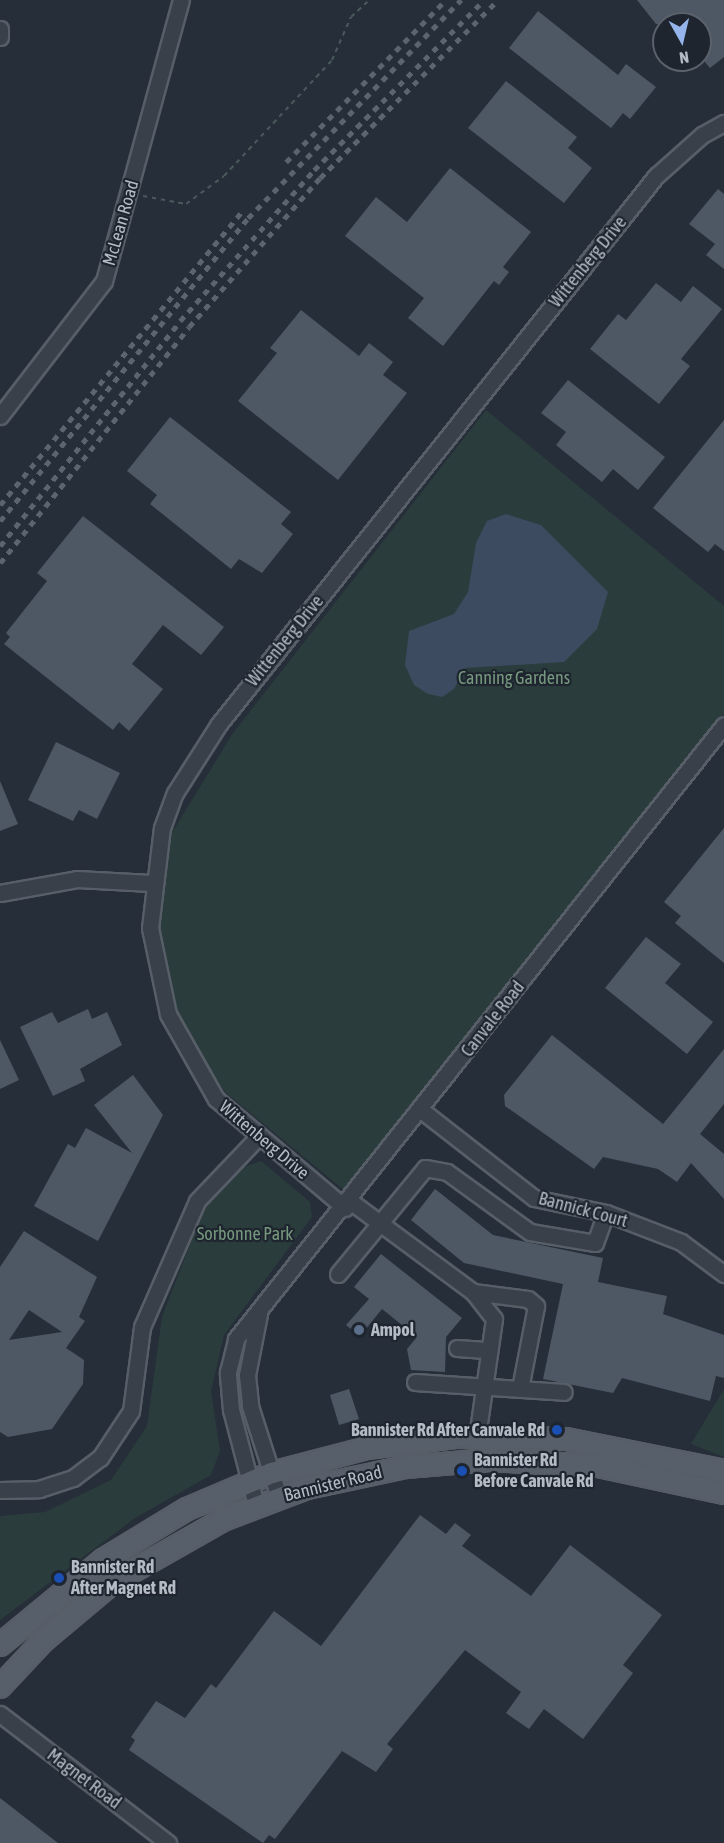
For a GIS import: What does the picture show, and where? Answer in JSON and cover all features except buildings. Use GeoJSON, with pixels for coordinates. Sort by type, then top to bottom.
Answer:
{"type":"FeatureCollection","features":[{"type":"Feature","properties":{"kind":"main road","name":"Bannister Road"},"geometry":{"type":"LineString","coordinates":[[0,1645],[103,1560],[187,1509],[248,1481],[272,1473],[386,1445],[477,1437],[601,1442],[724,1471]]}},
{"type":"Feature","properties":{"kind":"main road","name":"Bannister Road"},"geometry":{"type":"LineString","coordinates":[[0,1687],[44,1640],[112,1583],[256,1505],[279,1497],[374,1472],[490,1460],[598,1466],[724,1493]]}},
{"type":"Feature","properties":{"kind":"street","name":"McLean Road"},"geometry":{"type":"LineString","coordinates":[[0,416],[104,282],[181,0]]}},
{"type":"Feature","properties":{"kind":"street"},"geometry":{"type":"LineString","coordinates":[[0,29],[0,37]]}},
{"type":"Feature","properties":{"kind":"street","name":"Wittenberg Drive"},"geometry":{"type":"LineString","coordinates":[[473,1292],[378,1223],[348,1205],[258,1137],[216,1099],[168,1014],[155,971],[151,883],[175,793],[219,724],[657,176],[702,135],[724,123]]}},
{"type":"Feature","properties":{"kind":"street","name":"Canvale Road"},"geometry":{"type":"LineString","coordinates":[[256,1505],[231,1410],[228,1372],[236,1339],[348,1205],[724,725]]}},
{"type":"Feature","properties":{"kind":"street"},"geometry":{"type":"LineString","coordinates":[[0,893],[77,879],[151,883]]}},
{"type":"Feature","properties":{"kind":"street","name":"Bannick Court"},"geometry":{"type":"LineString","coordinates":[[421,1110],[534,1198],[606,1213],[681,1242],[724,1274]]}},
{"type":"Feature","properties":{"kind":"street"},"geometry":{"type":"LineString","coordinates":[[0,1490],[39,1490],[73,1478],[100,1458],[131,1411],[142,1328],[197,1201],[258,1137]]}},
{"type":"Feature","properties":{"kind":"street"},"geometry":{"type":"LineString","coordinates":[[338,1274],[420,1172],[433,1167],[530,1232],[595,1243],[606,1213]]}},
{"type":"Feature","properties":{"kind":"street"},"geometry":{"type":"LineString","coordinates":[[473,1292],[494,1319],[482,1385],[477,1437]]}},
{"type":"Feature","properties":{"kind":"street"},"geometry":{"type":"LineString","coordinates":[[473,1292],[528,1299],[536,1306],[520,1388]]}},
{"type":"Feature","properties":{"kind":"street","name":"Canvale Road"},"geometry":{"type":"LineString","coordinates":[[260,1311],[247,1375],[250,1407],[279,1497]]}},
{"type":"Feature","properties":{"kind":"street"},"geometry":{"type":"LineString","coordinates":[[457,1348],[489,1350]]}},
{"type":"Feature","properties":{"kind":"street"},"geometry":{"type":"LineString","coordinates":[[415,1382],[564,1392]]}},
{"type":"Feature","properties":{"kind":"street","name":"Magnet Road"},"geometry":{"type":"LineString","coordinates":[[0,1714],[168,1843]]}},
{"type":"Feature","properties":{"kind":"path"},"geometry":{"type":"LineString","coordinates":[[130,193],[186,204],[224,176],[332,60],[351,17],[369,0]]}},
{"type":"Feature","properties":{"kind":"green space","name":"Canning Gardens"},"geometry":{"type":"Polygon","coordinates":[[[486,410],[724,606],[724,713],[345,1191],[225,1092],[172,1013],[156,928],[168,839],[233,733],[486,410]]]}},
{"type":"Feature","properties":{"kind":"green space","name":"Sorbonne Park"},"geometry":{"type":"Polygon","coordinates":[[[261,1161],[310,1202],[312,1217],[224,1335],[211,1391],[220,1451],[211,1475],[135,1518],[0,1620],[0,1516],[45,1512],[111,1480],[147,1426],[162,1317],[203,1211],[244,1167],[261,1161]]]}},
{"type":"Feature","properties":{"kind":"green space"},"geometry":{"type":"Polygon","coordinates":[[[724,1389],[724,1457],[691,1444],[724,1389]]]}},
{"type":"Feature","properties":{"kind":"water"},"geometry":{"type":"Polygon","coordinates":[[[506,514],[541,525],[608,592],[597,629],[564,662],[465,668],[454,689],[442,697],[428,694],[414,685],[405,665],[409,631],[454,614],[468,592],[476,543],[487,521],[506,514]]]}},
{"type":"Feature","properties":{"kind":"railway"},"geometry":{"type":"LineString","coordinates":[[286,162],[446,0]]}},
{"type":"Feature","properties":{"kind":"railway"},"geometry":{"type":"LineString","coordinates":[[0,521],[248,218],[461,0]]}},
{"type":"Feature","properties":{"kind":"railway"},"geometry":{"type":"LineString","coordinates":[[0,546],[180,321],[314,170],[484,0]]}},
{"type":"Feature","properties":{"kind":"railway"},"geometry":{"type":"LineString","coordinates":[[0,563],[189,327],[320,178],[498,0]]}},
{"type":"Feature","properties":{"kind":"railway"},"geometry":{"type":"LineString","coordinates":[[0,505],[242,211]]}},
{"type":"Feature","properties":{"kind":"place","name":"Ampol"},"geometry":{"type":"Point","coordinates":[359,1330]}},
{"type":"Feature","properties":{"kind":"place","name":"Bannister Rd After Canvale Rd"},"geometry":{"type":"Point","coordinates":[557,1430]}},
{"type":"Feature","properties":{"kind":"place","name":"Bannister Rd Before Canvale Rd"},"geometry":{"type":"Point","coordinates":[462,1471]}},
{"type":"Feature","properties":{"kind":"place","name":"Bannister Rd After Magnet Rd"},"geometry":{"type":"Point","coordinates":[59,1578]}}]}
